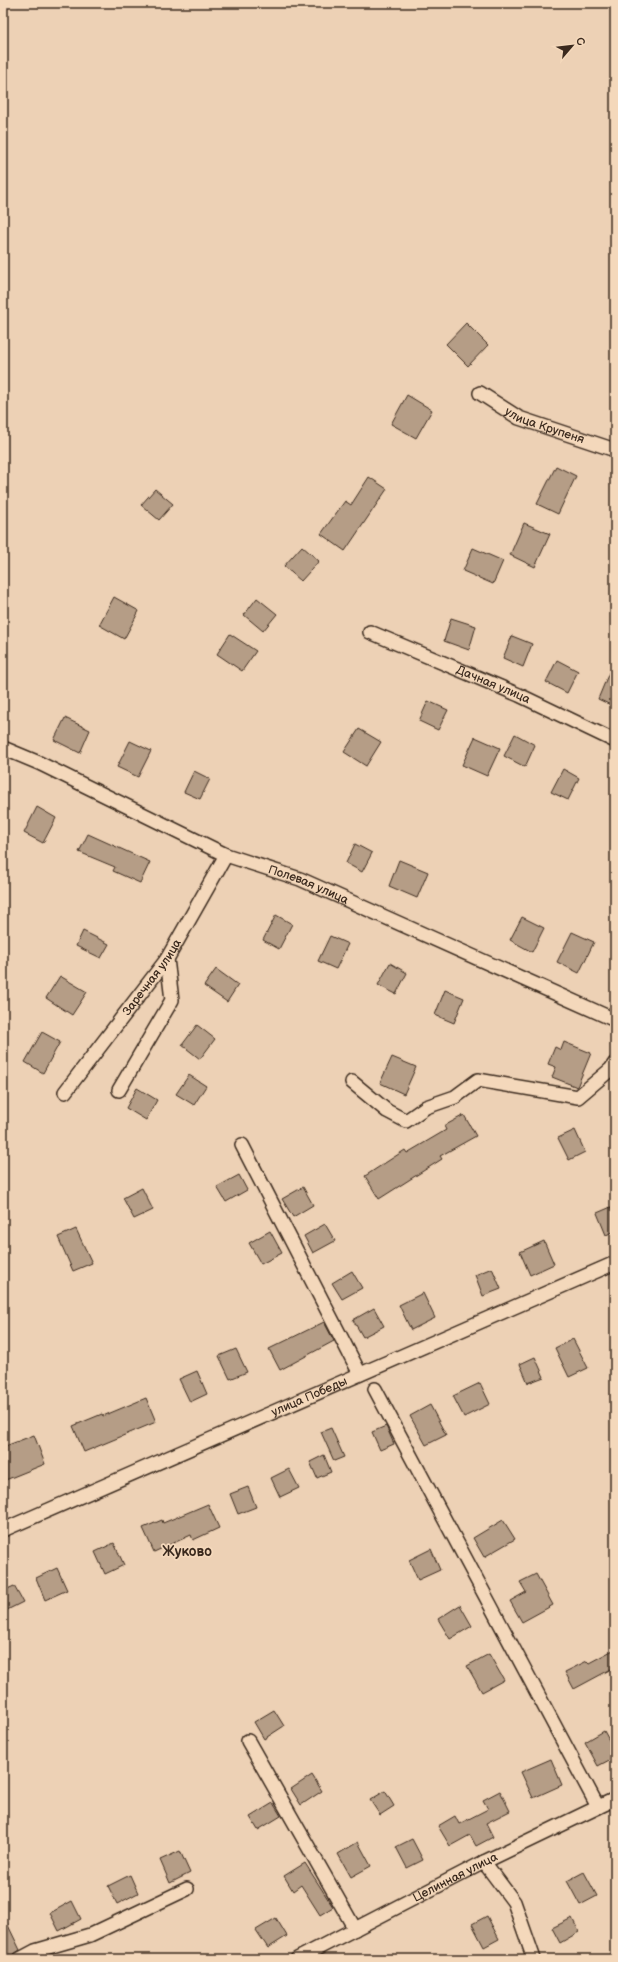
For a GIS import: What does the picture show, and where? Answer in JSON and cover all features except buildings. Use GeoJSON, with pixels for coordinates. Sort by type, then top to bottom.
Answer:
{"type":"FeatureCollection","features":[{"type":"Feature","properties":{"kind":"street","name":"улица Крупеня"},"geometry":{"type":"LineString","coordinates":[[480,393],[519,418],[615,450]]}},
{"type":"Feature","properties":{"kind":"street","name":"Дачная улица"},"geometry":{"type":"LineString","coordinates":[[370,632],[519,696],[615,741]]}},
{"type":"Feature","properties":{"kind":"street","name":"Полевая улица"},"geometry":{"type":"LineString","coordinates":[[3,748],[39,763],[226,855],[300,879],[615,1020]]}},
{"type":"Feature","properties":{"kind":"street","name":"Заречная улица"},"geometry":{"type":"LineString","coordinates":[[66,1092],[167,959],[226,855]]}},
{"type":"Feature","properties":{"kind":"street"},"geometry":{"type":"LineString","coordinates":[[119,1090],[172,1000],[167,959]]}},
{"type":"Feature","properties":{"kind":"street"},"geometry":{"type":"LineString","coordinates":[[352,1082],[387,1111],[406,1121],[426,1107],[455,1097],[478,1080],[578,1097],[611,1069],[615,1063]]}},
{"type":"Feature","properties":{"kind":"street"},"geometry":{"type":"LineString","coordinates":[[242,1145],[360,1374]]}},
{"type":"Feature","properties":{"kind":"street","name":"улица Победы"},"geometry":{"type":"LineString","coordinates":[[3,1530],[615,1263]]}},
{"type":"Feature","properties":{"kind":"street"},"geometry":{"type":"LineString","coordinates":[[374,1389],[598,1807]]}},
{"type":"Feature","properties":{"kind":"street"},"geometry":{"type":"LineString","coordinates":[[248,1741],[355,1929]]}},
{"type":"Feature","properties":{"kind":"street","name":"Целинная улица"},"geometry":{"type":"LineString","coordinates":[[297,1959],[484,1862],[615,1799]]}},
{"type":"Feature","properties":{"kind":"street"},"geometry":{"type":"LineString","coordinates":[[484,1862],[514,1902],[534,1959]]}},
{"type":"Feature","properties":{"kind":"street"},"geometry":{"type":"LineString","coordinates":[[20,1959],[35,1951],[90,1935],[187,1889]]}},
{"type":"Feature","properties":{"kind":"district","name":"Жуково"},"geometry":{"type":"Point","coordinates":[187,1551]}}]}
